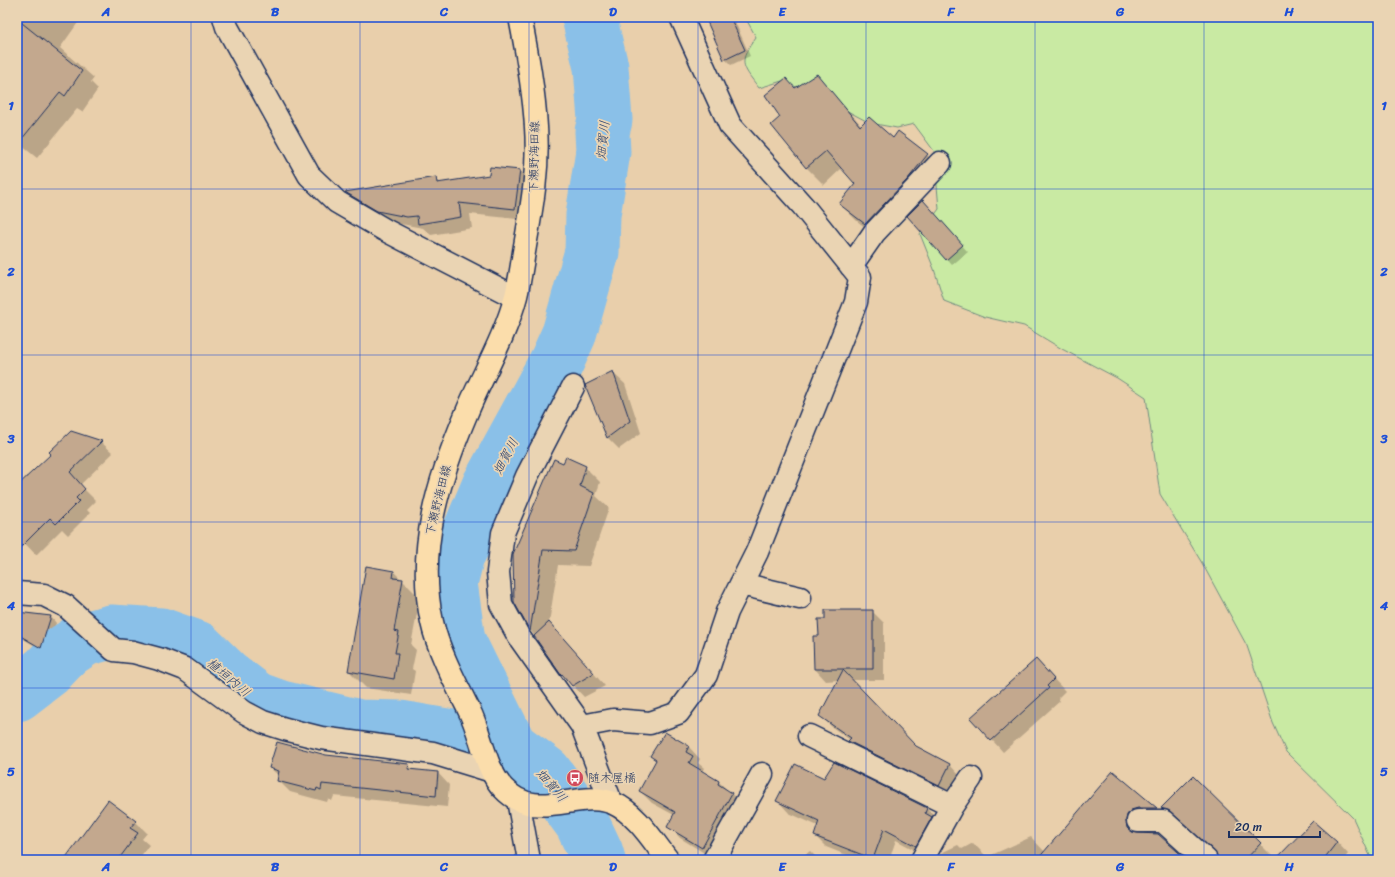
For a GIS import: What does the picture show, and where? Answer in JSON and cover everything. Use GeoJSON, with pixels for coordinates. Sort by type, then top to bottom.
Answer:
{"type":"FeatureCollection","features":[{"type":"Feature","properties":{"kind":"main road","name":"下瀬野海田線"},"geometry":{"type":"LineString","coordinates":[[520,17],[536,126],[536,189],[515,297],[489,365],[467,410],[446,466],[434,504],[427,539],[426,585],[432,624],[453,678],[502,788],[518,800],[544,805],[603,801]]}},
{"type":"Feature","properties":{"kind":"main road"},"geometry":{"type":"LineString","coordinates":[[603,801],[627,811],[668,860]]}},
{"type":"Feature","properties":{"kind":"street"},"geometry":{"type":"LineString","coordinates":[[224,17],[227,27],[309,175],[337,202],[385,230],[515,297]]}},
{"type":"Feature","properties":{"kind":"street"},"geometry":{"type":"LineString","coordinates":[[582,726],[613,720],[650,723],[678,713],[706,675],[727,612],[760,545],[856,302],[860,277],[802,206],[730,125],[680,17]]}},
{"type":"Feature","properties":{"kind":"street"},"geometry":{"type":"LineString","coordinates":[[851,266],[874,233],[940,163]]}},
{"type":"Feature","properties":{"kind":"street"},"geometry":{"type":"LineString","coordinates":[[574,387],[527,476],[503,533],[498,572],[500,604],[515,631],[545,677],[582,726],[603,801]]}},
{"type":"Feature","properties":{"kind":"street"},"geometry":{"type":"LineString","coordinates":[[741,584],[800,598]]}},
{"type":"Feature","properties":{"kind":"street"},"geometry":{"type":"LineString","coordinates":[[17,593],[44,595],[66,606],[114,650],[134,652],[159,659],[185,669],[244,712],[263,722],[321,738],[489,761]]}},
{"type":"Feature","properties":{"kind":"street"},"geometry":{"type":"LineString","coordinates":[[808,736],[952,806]]}},
{"type":"Feature","properties":{"kind":"street"},"geometry":{"type":"LineString","coordinates":[[714,860],[762,774]]}},
{"type":"Feature","properties":{"kind":"street"},"geometry":{"type":"LineString","coordinates":[[922,860],[952,806],[970,778]]}},
{"type":"Feature","properties":{"kind":"street"},"geometry":{"type":"LineString","coordinates":[[518,800],[528,860]]}},
{"type":"Feature","properties":{"kind":"street"},"geometry":{"type":"LineString","coordinates":[[1138,822],[1163,821],[1206,860]]}},
{"type":"Feature","properties":{"kind":"green space"},"geometry":{"type":"Polygon","coordinates":[[[745,17],[1378,17],[1378,860],[1372,860],[1353,818],[1286,752],[1273,723],[1247,646],[1202,563],[1160,494],[1146,397],[1117,378],[1062,349],[1024,326],[985,317],[944,301],[934,269],[920,234],[939,209],[934,151],[914,124],[897,128],[870,123],[821,97],[782,81],[759,88],[748,74],[744,63],[746,52],[756,37],[745,17]]]}},
{"type":"Feature","properties":{"kind":"building"},"geometry":{"type":"Polygon","coordinates":[[[705,17],[730,17],[745,50],[724,60],[705,17]]]}},
{"type":"Feature","properties":{"kind":"building"},"geometry":{"type":"Polygon","coordinates":[[[17,19],[82,71],[65,96],[60,92],[17,145],[17,19]]]}},
{"type":"Feature","properties":{"kind":"building"},"geometry":{"type":"Polygon","coordinates":[[[817,74],[860,126],[869,117],[893,138],[898,131],[928,154],[907,180],[865,224],[839,204],[855,184],[826,151],[806,168],[771,125],[780,117],[765,95],[786,78],[795,88],[817,74]]]}},
{"type":"Feature","properties":{"kind":"building"},"geometry":{"type":"Polygon","coordinates":[[[490,167],[520,170],[515,209],[459,203],[461,217],[418,224],[417,216],[407,217],[377,211],[345,192],[436,177],[437,183],[489,175],[490,167]]]}},
{"type":"Feature","properties":{"kind":"building"},"geometry":{"type":"Polygon","coordinates":[[[923,200],[963,245],[946,260],[907,216],[923,200]]]}},
{"type":"Feature","properties":{"kind":"building"},"geometry":{"type":"Polygon","coordinates":[[[613,371],[630,421],[607,438],[585,385],[613,371]]]}},
{"type":"Feature","properties":{"kind":"building"},"geometry":{"type":"Polygon","coordinates":[[[71,431],[102,441],[70,472],[85,489],[76,498],[79,501],[56,524],[50,518],[17,551],[17,486],[51,454],[49,452],[71,431]]]}},
{"type":"Feature","properties":{"kind":"building"},"geometry":{"type":"Polygon","coordinates":[[[566,457],[586,466],[580,486],[594,493],[574,551],[543,550],[530,631],[514,602],[513,554],[554,459],[563,463],[566,457]]]}},
{"type":"Feature","properties":{"kind":"building"},"geometry":{"type":"Polygon","coordinates":[[[366,566],[394,571],[393,578],[403,579],[394,631],[399,632],[395,653],[398,653],[394,679],[348,671],[366,566]]]}},
{"type":"Feature","properties":{"kind":"building"},"geometry":{"type":"Polygon","coordinates":[[[825,610],[873,610],[873,669],[814,669],[813,636],[819,636],[818,619],[825,619],[825,610]]]}},
{"type":"Feature","properties":{"kind":"building"},"geometry":{"type":"Polygon","coordinates":[[[17,612],[51,616],[41,648],[17,634],[17,612]]]}},
{"type":"Feature","properties":{"kind":"building"},"geometry":{"type":"Polygon","coordinates":[[[549,622],[594,673],[572,686],[562,674],[561,675],[534,636],[549,622]]]}},
{"type":"Feature","properties":{"kind":"building"},"geometry":{"type":"Polygon","coordinates":[[[1036,659],[1054,679],[1047,686],[1049,688],[991,741],[970,718],[1036,659]]]}},
{"type":"Feature","properties":{"kind":"building"},"geometry":{"type":"Polygon","coordinates":[[[843,670],[916,746],[950,764],[939,786],[848,741],[851,738],[819,716],[843,670]]]}},
{"type":"Feature","properties":{"kind":"building"},"geometry":{"type":"Polygon","coordinates":[[[665,732],[689,746],[686,752],[693,756],[689,763],[719,781],[718,784],[732,793],[702,848],[667,827],[675,812],[639,791],[656,760],[650,756],[665,732]]]}},
{"type":"Feature","properties":{"kind":"building"},"geometry":{"type":"Polygon","coordinates":[[[277,742],[326,755],[409,764],[408,769],[438,772],[436,796],[322,784],[321,790],[317,788],[316,791],[277,781],[279,771],[269,768],[277,742]]]}},
{"type":"Feature","properties":{"kind":"building"},"geometry":{"type":"Polygon","coordinates":[[[834,762],[927,808],[925,813],[932,817],[916,846],[884,829],[873,859],[814,836],[819,821],[776,801],[795,764],[824,778],[834,762]]]}},
{"type":"Feature","properties":{"kind":"building"},"geometry":{"type":"Polygon","coordinates":[[[1113,771],[1157,808],[1138,808],[1131,810],[1127,815],[1127,828],[1132,832],[1158,834],[1187,860],[1037,860],[1113,771]]]}},
{"type":"Feature","properties":{"kind":"building"},"geometry":{"type":"Polygon","coordinates":[[[1193,776],[1261,843],[1245,860],[1218,860],[1214,851],[1171,812],[1161,808],[1193,776]]]}},
{"type":"Feature","properties":{"kind":"building"},"geometry":{"type":"Polygon","coordinates":[[[108,800],[136,821],[130,828],[138,833],[118,860],[64,860],[108,800]]]}},
{"type":"Feature","properties":{"kind":"building"},"geometry":{"type":"Polygon","coordinates":[[[1313,821],[1337,842],[1323,860],[1275,860],[1313,821]]]}},
{"type":"Feature","properties":{"kind":"waterway","name":"畑賀川"},"geometry":{"type":"LineString","coordinates":[[589,17],[601,67],[605,120],[602,132],[603,152],[593,215],[592,252],[569,334],[557,361],[489,486],[471,529],[457,555],[450,583],[458,641],[510,747],[545,773],[582,823],[598,860]]}},
{"type":"Feature","properties":{"kind":"waterway","name":"植垣内川"},"geometry":{"type":"LineString","coordinates":[[17,694],[47,671],[66,651],[84,639],[111,632],[161,635],[197,648],[226,676],[256,699],[281,708],[359,727],[401,728],[510,747]]}},
{"type":"Feature","properties":{"kind":"place","name":"随木屋橋"},"geometry":{"type":"Point","coordinates":[575,778]}}]}
